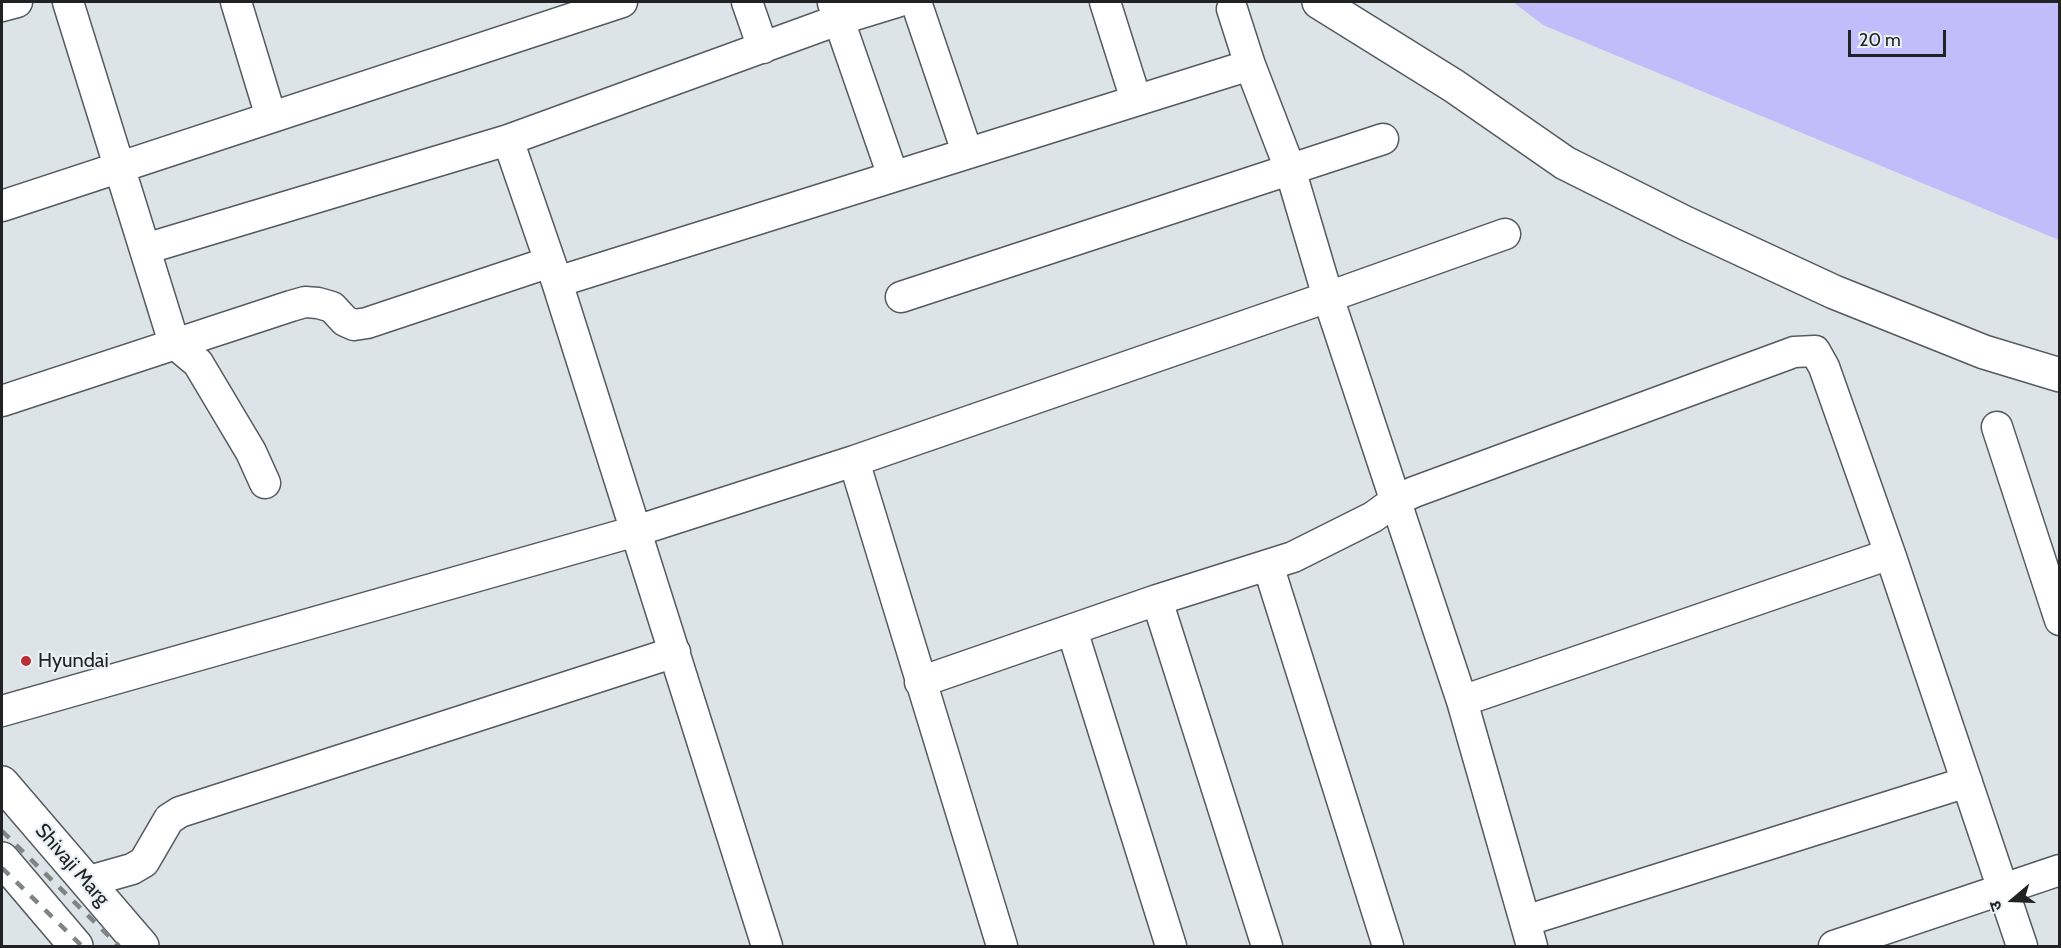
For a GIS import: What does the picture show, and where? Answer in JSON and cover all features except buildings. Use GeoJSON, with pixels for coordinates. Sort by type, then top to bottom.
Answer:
{"type":"FeatureCollection","features":[{"type":"Feature","properties":{"kind":"street"},"geometry":{"type":"LineString","coordinates":[[2,6],[17,2]]}},
{"type":"Feature","properties":{"kind":"street"},"geometry":{"type":"LineString","coordinates":[[68,2],[174,343],[198,363],[251,452],[265,483]]}},
{"type":"Feature","properties":{"kind":"street"},"geometry":{"type":"LineString","coordinates":[[236,2],[271,117]]}},
{"type":"Feature","properties":{"kind":"street"},"geometry":{"type":"LineString","coordinates":[[2,206],[622,2]]}},
{"type":"Feature","properties":{"kind":"street"},"geometry":{"type":"LineString","coordinates":[[747,2],[763,48]]}},
{"type":"Feature","properties":{"kind":"street"},"geometry":{"type":"LineString","coordinates":[[145,249],[508,140],[763,48],[835,11],[897,2]]}},
{"type":"Feature","properties":{"kind":"street"},"geometry":{"type":"LineString","coordinates":[[916,2],[967,152]]}},
{"type":"Feature","properties":{"kind":"street"},"geometry":{"type":"LineString","coordinates":[[1105,2],[1136,100]]}},
{"type":"Feature","properties":{"kind":"street"},"geometry":{"type":"LineString","coordinates":[[1319,2],[1454,86],[1565,163],[1685,223],[1834,292],[1984,351],[2060,375]]}},
{"type":"Feature","properties":{"kind":"street"},"geometry":{"type":"LineString","coordinates":[[1232,9],[1250,65],[1290,169],[1328,297],[1462,701],[1529,934],[1967,782]]}},
{"type":"Feature","properties":{"kind":"street"},"geometry":{"type":"LineString","coordinates":[[835,11],[893,176]]}},
{"type":"Feature","properties":{"kind":"street"},"geometry":{"type":"LineString","coordinates":[[2,401],[305,302],[318,303],[332,308],[345,321],[354,325],[367,323],[893,176],[1250,65]]}},
{"type":"Feature","properties":{"kind":"street"},"geometry":{"type":"LineString","coordinates":[[508,140],[553,272],[767,946]]}},
{"type":"Feature","properties":{"kind":"street"},"geometry":{"type":"LineString","coordinates":[[901,297],[1383,140]]}},
{"type":"Feature","properties":{"kind":"street"},"geometry":{"type":"LineString","coordinates":[[2,711],[636,531],[854,461],[1505,234]]}},
{"type":"Feature","properties":{"kind":"street"},"geometry":{"type":"LineString","coordinates":[[920,682],[1157,600],[1293,557],[1373,517],[1395,501],[1414,492],[1794,352],[1815,351],[1824,367],[1890,555],[2022,946]]}},
{"type":"Feature","properties":{"kind":"street"},"geometry":{"type":"LineString","coordinates":[[1997,427],[2060,620]]}},
{"type":"Feature","properties":{"kind":"street"},"geometry":{"type":"LineString","coordinates":[[854,461],[1002,946]]}},
{"type":"Feature","properties":{"kind":"street"},"geometry":{"type":"LineString","coordinates":[[1462,701],[1890,555]]}},
{"type":"Feature","properties":{"kind":"street"},"geometry":{"type":"LineString","coordinates":[[1268,565],[1388,946]]}},
{"type":"Feature","properties":{"kind":"street"},"geometry":{"type":"LineString","coordinates":[[1157,600],[1268,946]]}},
{"type":"Feature","properties":{"kind":"street"},"geometry":{"type":"LineString","coordinates":[[1072,630],[1171,946]]}},
{"type":"Feature","properties":{"kind":"street"},"geometry":{"type":"LineString","coordinates":[[86,882],[132,869],[144,862],[169,819],[180,812],[675,652]]}},
{"type":"Feature","properties":{"kind":"street","name":"Shivaji Marg"},"geometry":{"type":"LineString","coordinates":[[2,783],[142,946]]}},
{"type":"Feature","properties":{"kind":"street"},"geometry":{"type":"LineString","coordinates":[[2,859],[76,946]]}},
{"type":"Feature","properties":{"kind":"street"},"geometry":{"type":"LineString","coordinates":[[1834,946],[1877,940],[2060,870]]}},
{"type":"Feature","properties":{"kind":"shaded area"},"geometry":{"type":"Polygon","coordinates":[[[1513,2],[2059,2],[2059,240],[1543,25],[1513,2]]]}},
{"type":"Feature","properties":{"kind":"railway"},"geometry":{"type":"LineString","coordinates":[[2,831],[119,946]]}},
{"type":"Feature","properties":{"kind":"railway"},"geometry":{"type":"LineString","coordinates":[[2,868],[82,946]]}},
{"type":"Feature","properties":{"kind":"place","name":"Hyundai"},"geometry":{"type":"Point","coordinates":[26,661]}}]}
